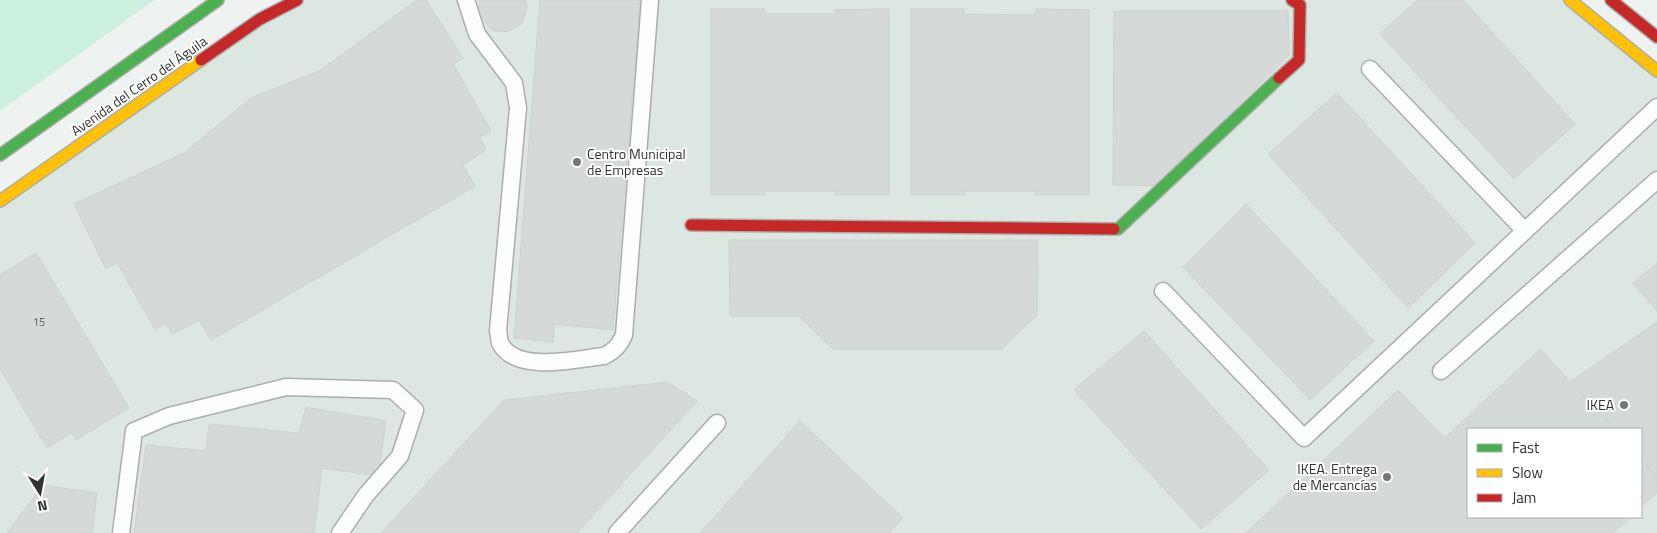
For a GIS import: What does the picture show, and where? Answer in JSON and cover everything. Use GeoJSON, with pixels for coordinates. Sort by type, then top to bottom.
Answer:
{"type":"FeatureCollection","features":[{"type":"Feature","properties":{"kind":"main road","name":"Avenida del Cerro del Águila"},"geometry":{"type":"LineString","coordinates":[[0,155],[218,0]]}},
{"type":"Feature","properties":{"kind":"main road","name":"Avenida del Cerro del Águila"},"geometry":{"type":"LineString","coordinates":[[0,201],[260,19],[297,0]]}},
{"type":"Feature","properties":{"kind":"main road"},"geometry":{"type":"LineString","coordinates":[[692,225],[1118,229],[1299,60],[1300,5],[1292,0]]}},
{"type":"Feature","properties":{"kind":"main road"},"geometry":{"type":"LineString","coordinates":[[1570,0],[1657,71]]}},
{"type":"Feature","properties":{"kind":"main road"},"geometry":{"type":"LineString","coordinates":[[1611,0],[1657,37]]}},
{"type":"Feature","properties":{"kind":"lane"},"geometry":{"type":"LineString","coordinates":[[466,0],[477,34],[514,83],[518,108],[498,331],[500,342],[508,353],[524,361],[543,362],[604,356],[612,352],[620,344],[624,335],[650,0]]}},
{"type":"Feature","properties":{"kind":"lane"},"geometry":{"type":"LineString","coordinates":[[1370,69],[1525,231]]}},
{"type":"Feature","properties":{"kind":"lane"},"geometry":{"type":"LineString","coordinates":[[1163,291],[1304,438],[1657,107]]}},
{"type":"Feature","properties":{"kind":"lane"},"geometry":{"type":"LineString","coordinates":[[1441,371],[1657,180]]}},
{"type":"Feature","properties":{"kind":"lane"},"geometry":{"type":"LineString","coordinates":[[121,533],[134,431],[169,416],[286,386],[393,390],[415,410],[400,456],[366,495],[340,533]]}},
{"type":"Feature","properties":{"kind":"lane"},"geometry":{"type":"LineString","coordinates":[[617,533],[717,423]]}},
{"type":"Feature","properties":{"kind":"shaded area"},"geometry":{"type":"Polygon","coordinates":[[[297,0],[1570,0],[1657,71],[1657,533],[0,533],[0,201],[297,0]]]}},
{"type":"Feature","properties":{"kind":"green space"},"geometry":{"type":"Polygon","coordinates":[[[0,0],[154,0],[0,111],[0,0]]]}},
{"type":"Feature","properties":{"kind":"building"},"geometry":{"type":"Polygon","coordinates":[[[417,0],[426,0],[463,58],[453,64],[491,131],[480,137],[486,150],[463,165],[475,186],[211,340],[199,320],[172,334],[166,323],[155,329],[117,263],[106,269],[74,204],[184,153],[251,98],[319,71],[417,0]]]}},
{"type":"Feature","properties":{"kind":"building"},"geometry":{"type":"Polygon","coordinates":[[[480,0],[525,0],[527,7],[522,23],[508,31],[499,32],[492,30],[478,12],[480,0]]]}},
{"type":"Feature","properties":{"kind":"building","name":"Centro Municipal de Empresas"},"geometry":{"type":"Polygon","coordinates":[[[540,0],[640,0],[613,330],[554,324],[553,342],[514,338],[540,0]]]}},
{"type":"Feature","properties":{"kind":"building"},"geometry":{"type":"Polygon","coordinates":[[[1417,0],[1463,0],[1575,124],[1514,179],[1380,34],[1417,0]]]}},
{"type":"Feature","properties":{"kind":"building"},"geometry":{"type":"Polygon","coordinates":[[[711,9],[764,9],[765,14],[835,14],[835,10],[889,9],[889,195],[835,195],[836,191],[765,191],[764,195],[711,195],[711,9]]]}},
{"type":"Feature","properties":{"kind":"building"},"geometry":{"type":"Polygon","coordinates":[[[911,9],[964,9],[964,14],[1035,15],[1036,9],[1089,10],[1089,195],[1035,195],[1036,191],[964,191],[965,195],[911,195],[911,9]]]}},
{"type":"Feature","properties":{"kind":"building"},"geometry":{"type":"Polygon","coordinates":[[[1114,11],[1288,11],[1289,55],[1157,186],[1113,185],[1114,11]]]}},
{"type":"Feature","properties":{"kind":"building"},"geometry":{"type":"Polygon","coordinates":[[[1337,93],[1475,243],[1408,308],[1268,154],[1337,93]]]}},
{"type":"Feature","properties":{"kind":"building"},"geometry":{"type":"Polygon","coordinates":[[[1246,204],[1374,341],[1310,400],[1183,267],[1246,204]]]}},
{"type":"Feature","properties":{"kind":"building"},"geometry":{"type":"Polygon","coordinates":[[[729,240],[1038,240],[1037,315],[1002,349],[833,349],[799,316],[730,316],[729,240]]]}},
{"type":"Feature","properties":{"kind":"building"},"geometry":{"type":"Polygon","coordinates":[[[36,253],[129,408],[76,440],[72,433],[47,448],[0,369],[0,275],[36,253]]]}},
{"type":"Feature","properties":{"kind":"building"},"geometry":{"type":"Polygon","coordinates":[[[1657,263],[1657,311],[1633,283],[1657,263]]]}},
{"type":"Feature","properties":{"kind":"building","name":"IKEA"},"geometry":{"type":"Polygon","coordinates":[[[1657,322],[1657,477],[1642,460],[1642,428],[1613,428],[1570,382],[1657,322]]]}},
{"type":"Feature","properties":{"kind":"building"},"geometry":{"type":"Polygon","coordinates":[[[1144,331],[1269,470],[1201,529],[1074,390],[1144,331]]]}},
{"type":"Feature","properties":{"kind":"building","name":"IKEA. Entrega de Mercancías"},"geometry":{"type":"Polygon","coordinates":[[[1540,349],[1613,428],[1467,428],[1467,518],[1630,518],[1613,533],[1246,533],[1398,390],[1445,438],[1540,349]]]}},
{"type":"Feature","properties":{"kind":"building"},"geometry":{"type":"Polygon","coordinates":[[[668,382],[697,401],[577,533],[381,533],[504,400],[668,382]]]}},
{"type":"Feature","properties":{"kind":"building"},"geometry":{"type":"Polygon","coordinates":[[[306,407],[386,421],[378,476],[322,468],[314,533],[134,533],[146,445],[206,451],[209,424],[299,433],[306,407]]]}},
{"type":"Feature","properties":{"kind":"building"},"geometry":{"type":"Polygon","coordinates":[[[800,421],[903,518],[889,533],[700,533],[800,421]]]}},
{"type":"Feature","properties":{"kind":"building"},"geometry":{"type":"Polygon","coordinates":[[[1642,460],[1657,477],[1657,493],[1642,506],[1642,460]]]}},
{"type":"Feature","properties":{"kind":"building"},"geometry":{"type":"Polygon","coordinates":[[[43,485],[97,493],[92,533],[7,533],[43,485]]]}},
{"type":"Feature","properties":{"kind":"traffic: fast"},"geometry":{"type":"LineString","coordinates":[[0,155],[218,0]]}},
{"type":"Feature","properties":{"kind":"traffic: fast"},"geometry":{"type":"LineString","coordinates":[[1114,229],[1118,229],[1279,78]]}},
{"type":"Feature","properties":{"kind":"traffic: slow"},"geometry":{"type":"LineString","coordinates":[[1570,0],[1657,71]]}},
{"type":"Feature","properties":{"kind":"traffic: slow"},"geometry":{"type":"LineString","coordinates":[[0,201],[201,60]]}},
{"type":"Feature","properties":{"kind":"traffic: jam"},"geometry":{"type":"LineString","coordinates":[[201,60],[260,19],[297,0]]}},
{"type":"Feature","properties":{"kind":"traffic: jam"},"geometry":{"type":"LineString","coordinates":[[1279,78],[1299,60],[1300,5],[1292,0]]}},
{"type":"Feature","properties":{"kind":"traffic: jam"},"geometry":{"type":"LineString","coordinates":[[1611,0],[1657,37]]}},
{"type":"Feature","properties":{"kind":"traffic: jam"},"geometry":{"type":"LineString","coordinates":[[691,225],[1114,229]]}},
{"type":"Feature","properties":{"kind":"place","name":"Centro Municipal de Empresas"},"geometry":{"type":"Point","coordinates":[577,162]}},
{"type":"Feature","properties":{"kind":"place","name":"IKEA"},"geometry":{"type":"Point","coordinates":[1624,405]}},
{"type":"Feature","properties":{"kind":"place","name":"IKEA. Entrega de Mercancías"},"geometry":{"type":"Point","coordinates":[1387,477]}}]}
